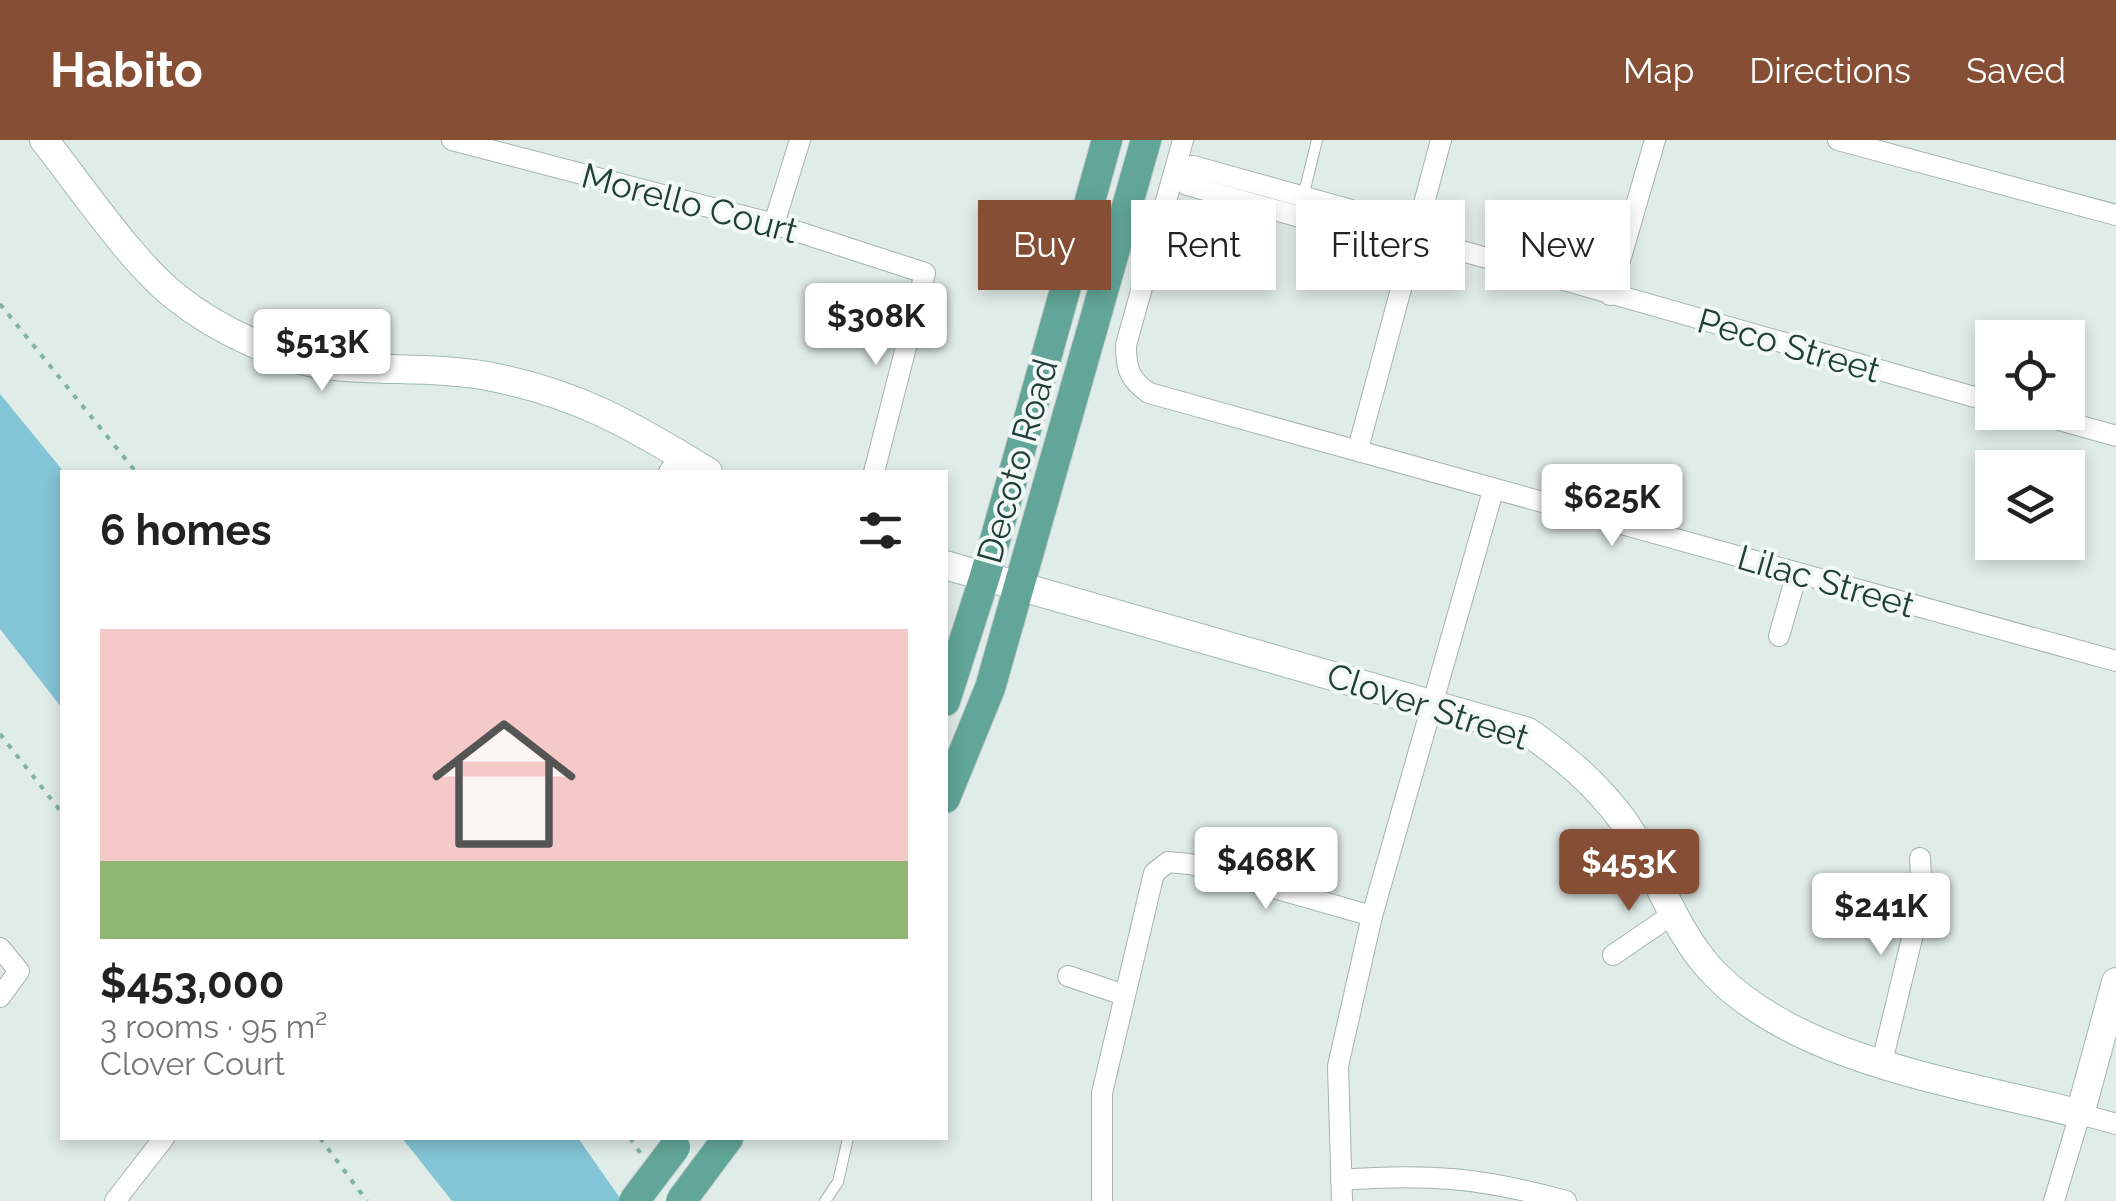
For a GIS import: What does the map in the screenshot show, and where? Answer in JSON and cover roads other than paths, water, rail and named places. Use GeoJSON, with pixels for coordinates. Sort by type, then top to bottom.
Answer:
{"type":"FeatureCollection","features":[{"type":"Feature","properties":{"kind":"main road","name":"Decoto Road"},"geometry":{"type":"LineString","coordinates":[[948,692],[985,576],[1107,140]]}},
{"type":"Feature","properties":{"kind":"main road","name":"Decoto Road"},"geometry":{"type":"LineString","coordinates":[[948,791],[990,688],[1146,140]]}},
{"type":"Feature","properties":{"kind":"main road"},"geometry":{"type":"LineString","coordinates":[[681,1201],[726,1140]]}},
{"type":"Feature","properties":{"kind":"main road"},"geometry":{"type":"LineString","coordinates":[[634,1201],[678,1142]]}},
{"type":"Feature","properties":{"kind":"street"},"geometry":{"type":"LineString","coordinates":[[44,140],[175,296],[279,353],[330,366],[485,376],[583,402],[635,425],[675,464],[700,470]]}},
{"type":"Feature","properties":{"kind":"street","name":"Morello Court"},"geometry":{"type":"LineString","coordinates":[[452,140],[774,224],[925,273],[875,470]]}},
{"type":"Feature","properties":{"kind":"street"},"geometry":{"type":"LineString","coordinates":[[774,224],[800,140]]}},
{"type":"Feature","properties":{"kind":"street"},"geometry":{"type":"LineString","coordinates":[[1175,171],[1183,140]]}},
{"type":"Feature","properties":{"kind":"street"},"geometry":{"type":"LineString","coordinates":[[1423,200],[1440,140]]}},
{"type":"Feature","properties":{"kind":"street"},"geometry":{"type":"LineString","coordinates":[[1610,295],[1655,140]]}},
{"type":"Feature","properties":{"kind":"street"},"geometry":{"type":"LineString","coordinates":[[1838,140],[2116,215]]}},
{"type":"Feature","properties":{"kind":"street","name":"Peco Street"},"geometry":{"type":"LineString","coordinates":[[1296,216],[1187,186],[1175,171],[1191,165],[1314,200]]}},
{"type":"Feature","properties":{"kind":"street","name":"Lilac Street"},"geometry":{"type":"LineString","coordinates":[[1175,171],[1126,345],[1126,368],[1134,382],[1149,393],[2116,661]]}},
{"type":"Feature","properties":{"kind":"street","name":"Peco Street"},"geometry":{"type":"LineString","coordinates":[[1465,252],[1975,397]]}},
{"type":"Feature","properties":{"kind":"street"},"geometry":{"type":"LineString","coordinates":[[1358,449],[1399,290]]}},
{"type":"Feature","properties":{"kind":"street"},"geometry":{"type":"LineString","coordinates":[[2085,427],[2116,436]]}},
{"type":"Feature","properties":{"kind":"street"},"geometry":{"type":"LineString","coordinates":[[1493,491],[1436,703],[1372,916],[1338,1066],[1342,1190],[1421,1174],[1493,1180],[1566,1201]]}},
{"type":"Feature","properties":{"kind":"street","name":"Clover Street"},"geometry":{"type":"LineString","coordinates":[[948,566],[1528,732],[1571,761],[1623,820],[1673,914],[1715,974],[1757,1010],[1808,1038],[1882,1062],[2116,1124]]}},
{"type":"Feature","properties":{"kind":"street"},"geometry":{"type":"LineString","coordinates":[[1778,636],[1797,574]]}},
{"type":"Feature","properties":{"kind":"street"},"geometry":{"type":"LineString","coordinates":[[1882,1062],[1922,897],[1920,858]]}},
{"type":"Feature","properties":{"kind":"street"},"geometry":{"type":"LineString","coordinates":[[1102,1201],[1102,1093],[1154,874],[1168,862],[1190,864],[1372,916]]}},
{"type":"Feature","properties":{"kind":"street"},"geometry":{"type":"LineString","coordinates":[[1613,955],[1673,914]]}},
{"type":"Feature","properties":{"kind":"street"},"geometry":{"type":"LineString","coordinates":[[0,948],[19,971],[0,997]]}},
{"type":"Feature","properties":{"kind":"street"},"geometry":{"type":"LineString","coordinates":[[1068,976],[1124,995]]}},
{"type":"Feature","properties":{"kind":"street"},"geometry":{"type":"LineString","coordinates":[[2054,1201],[2116,982]]}},
{"type":"Feature","properties":{"kind":"street"},"geometry":{"type":"LineString","coordinates":[[115,1201],[162,1140]]}},
{"type":"Feature","properties":{"kind":"lane"},"geometry":{"type":"LineString","coordinates":[[1303,197],[1318,140]]}},
{"type":"Feature","properties":{"kind":"lane"},"geometry":{"type":"LineString","coordinates":[[825,1201],[838,1182],[848,1140]]}},
{"type":"Feature","properties":{"kind":"water"},"geometry":{"type":"Polygon","coordinates":[[[0,394],[62,470],[60,705],[0,629],[0,394]]]}},
{"type":"Feature","properties":{"kind":"water"},"geometry":{"type":"Polygon","coordinates":[[[404,1140],[579,1140],[622,1201],[452,1201],[404,1140]]]}}]}
